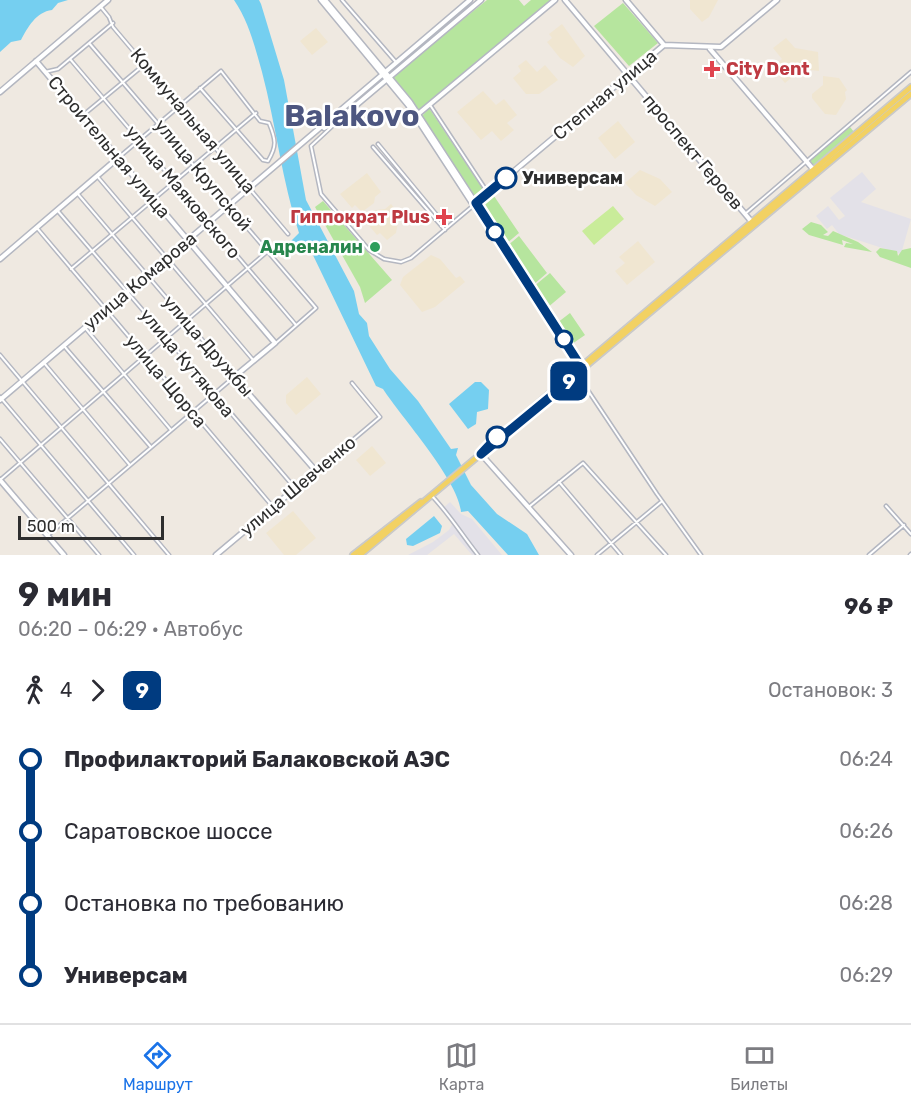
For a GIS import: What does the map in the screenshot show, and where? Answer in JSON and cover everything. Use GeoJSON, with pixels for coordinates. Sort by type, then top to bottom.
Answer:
{"type":"FeatureCollection","features":[{"type":"Feature","properties":{"kind":"main road"},"geometry":{"type":"LineString","coordinates":[[815,172],[911,87]]}},
{"type":"Feature","properties":{"kind":"main road"},"geometry":{"type":"LineString","coordinates":[[360,555],[404,516],[443,487],[581,367],[911,94]]}},
{"type":"Feature","properties":{"kind":"main road"},"geometry":{"type":"LineString","coordinates":[[735,239],[751,221],[774,206]]}},
{"type":"Feature","properties":{"kind":"main road"},"geometry":{"type":"LineString","coordinates":[[494,442],[578,374],[581,367]]}},
{"type":"Feature","properties":{"kind":"main road"},"geometry":{"type":"LineString","coordinates":[[354,555],[443,487]]}},
{"type":"Feature","properties":{"kind":"street"},"geometry":{"type":"LineString","coordinates":[[0,92],[108,0]]}},
{"type":"Feature","properties":{"kind":"street"},"geometry":{"type":"LineString","coordinates":[[316,0],[328,8],[384,73]]}},
{"type":"Feature","properties":{"kind":"street"},"geometry":{"type":"LineString","coordinates":[[325,0],[328,8]]}},
{"type":"Feature","properties":{"kind":"street"},"geometry":{"type":"LineString","coordinates":[[325,0],[417,115],[581,367]]}},
{"type":"Feature","properties":{"kind":"street"},"geometry":{"type":"LineString","coordinates":[[342,0],[396,62]]}},
{"type":"Feature","properties":{"kind":"street"},"geometry":{"type":"LineString","coordinates":[[306,140],[470,0]]}},
{"type":"Feature","properties":{"kind":"street"},"geometry":{"type":"LineString","coordinates":[[306,140],[348,112],[481,0]]}},
{"type":"Feature","properties":{"kind":"street"},"geometry":{"type":"LineString","coordinates":[[417,115],[555,0]]}},
{"type":"Feature","properties":{"kind":"street","name":"проспект Героев"},"geometry":{"type":"LineString","coordinates":[[566,0],[751,221]]}},
{"type":"Feature","properties":{"kind":"street"},"geometry":{"type":"LineString","coordinates":[[626,0],[664,45]]}},
{"type":"Feature","properties":{"kind":"street"},"geometry":{"type":"LineString","coordinates":[[717,56],[721,47],[777,0]]}},
{"type":"Feature","properties":{"kind":"street","name":"Коммунальная улица"},"geometry":{"type":"LineString","coordinates":[[100,6],[145,64],[288,234]]}},
{"type":"Feature","properties":{"kind":"street"},"geometry":{"type":"LineString","coordinates":[[44,72],[58,69],[113,23]]}},
{"type":"Feature","properties":{"kind":"street","name":"улица Крупской"},"geometry":{"type":"LineString","coordinates":[[89,43],[160,123],[316,308],[296,325]]}},
{"type":"Feature","properties":{"kind":"street"},"geometry":{"type":"LineString","coordinates":[[417,44],[421,51]]}},
{"type":"Feature","properties":{"kind":"street","name":"Степная улица"},"geometry":{"type":"LineString","coordinates":[[475,204],[664,45],[721,47]]}},
{"type":"Feature","properties":{"kind":"street"},"geometry":{"type":"LineString","coordinates":[[709,48],[815,172]]}},
{"type":"Feature","properties":{"kind":"street"},"geometry":{"type":"LineString","coordinates":[[406,53],[406,57],[411,59]]}},
{"type":"Feature","properties":{"kind":"street","name":"улица Маяковского"},"geometry":{"type":"LineString","coordinates":[[70,59],[296,325]]}},
{"type":"Feature","properties":{"kind":"street","name":"Строительная улица"},"geometry":{"type":"LineString","coordinates":[[36,61],[275,343]]}},
{"type":"Feature","properties":{"kind":"street"},"geometry":{"type":"LineString","coordinates":[[82,116],[145,64]]}},
{"type":"Feature","properties":{"kind":"street"},"geometry":{"type":"LineString","coordinates":[[0,259],[98,176],[118,158],[160,123],[180,105],[200,88],[220,71],[260,120],[269,123],[276,141],[275,150],[268,161],[263,160],[200,88]]}},
{"type":"Feature","properties":{"kind":"street"},"geometry":{"type":"LineString","coordinates":[[745,214],[911,72]]}},
{"type":"Feature","properties":{"kind":"street"},"geometry":{"type":"LineString","coordinates":[[430,105],[488,193]]}},
{"type":"Feature","properties":{"kind":"street"},"geometry":{"type":"LineString","coordinates":[[348,112],[328,127],[311,146],[318,189],[369,250],[384,259],[401,262],[420,252],[475,204]]}},
{"type":"Feature","properties":{"kind":"street"},"geometry":{"type":"LineString","coordinates":[[71,269],[256,113]]}},
{"type":"Feature","properties":{"kind":"street"},"geometry":{"type":"LineString","coordinates":[[334,114],[338,119]]}},
{"type":"Feature","properties":{"kind":"street","name":"улица Комарова"},"geometry":{"type":"LineString","coordinates":[[1,398],[306,140]]}},
{"type":"Feature","properties":{"kind":"street"},"geometry":{"type":"LineString","coordinates":[[378,144],[436,214],[436,219]]}},
{"type":"Feature","properties":{"kind":"street"},"geometry":{"type":"LineString","coordinates":[[373,147],[445,230]]}},
{"type":"Feature","properties":{"kind":"street"},"geometry":{"type":"LineString","coordinates":[[98,176],[254,361]]}},
{"type":"Feature","properties":{"kind":"street","name":"улица Дружбы"},"geometry":{"type":"LineString","coordinates":[[77,193],[316,471]]}},
{"type":"Feature","properties":{"kind":"street","name":"улица Кутякова"},"geometry":{"type":"LineString","coordinates":[[57,210],[213,395],[295,488]]}},
{"type":"Feature","properties":{"kind":"street","name":"улица Щорса"},"geometry":{"type":"LineString","coordinates":[[37,228],[273,507]]}},
{"type":"Feature","properties":{"kind":"street"},"geometry":{"type":"LineString","coordinates":[[64,555],[0,480],[268,251]]}},
{"type":"Feature","properties":{"kind":"street"},"geometry":{"type":"LineString","coordinates":[[48,535],[296,325]]}},
{"type":"Feature","properties":{"kind":"street"},"geometry":{"type":"LineString","coordinates":[[85,328],[171,430]]}},
{"type":"Feature","properties":{"kind":"street"},"geometry":{"type":"LineString","coordinates":[[64,346],[151,447]]}},
{"type":"Feature","properties":{"kind":"street"},"geometry":{"type":"LineString","coordinates":[[0,355],[110,482],[169,555]]}},
{"type":"Feature","properties":{"kind":"street"},"geometry":{"type":"LineString","coordinates":[[44,363],[130,464]]}},
{"type":"Feature","properties":{"kind":"street"},"geometry":{"type":"LineString","coordinates":[[578,374],[662,501],[701,555]]}},
{"type":"Feature","properties":{"kind":"street","name":"улица Шевченко"},"geometry":{"type":"LineString","coordinates":[[216,555],[380,417],[352,383]]}},
{"type":"Feature","properties":{"kind":"street"},"geometry":{"type":"LineString","coordinates":[[1,398],[134,555]]}},
{"type":"Feature","properties":{"kind":"street"},"geometry":{"type":"LineString","coordinates":[[0,439],[99,555]]}},
{"type":"Feature","properties":{"kind":"street"},"geometry":{"type":"LineString","coordinates":[[481,454],[571,555]]}},
{"type":"Feature","properties":{"kind":"street"},"geometry":{"type":"LineString","coordinates":[[529,507],[584,463],[666,555]]}},
{"type":"Feature","properties":{"kind":"street"},"geometry":{"type":"LineString","coordinates":[[560,482],[621,555]]}},
{"type":"Feature","properties":{"kind":"street"},"geometry":{"type":"LineString","coordinates":[[432,496],[452,517],[454,524],[478,555]]}},
{"type":"Feature","properties":{"kind":"street"},"geometry":{"type":"LineString","coordinates":[[597,555],[662,501]]}},
{"type":"Feature","properties":{"kind":"street"},"geometry":{"type":"LineString","coordinates":[[886,506],[911,534]]}},
{"type":"Feature","properties":{"kind":"street"},"geometry":{"type":"LineString","coordinates":[[869,555],[904,525]]}},
{"type":"Feature","properties":{"kind":"shaded area"},"geometry":{"type":"Polygon","coordinates":[[[690,0],[718,0],[709,17],[702,22],[690,9],[690,0]]]}},
{"type":"Feature","properties":{"kind":"shaded area"},"geometry":{"type":"Polygon","coordinates":[[[562,24],[585,56],[573,67],[560,58],[547,42],[552,38],[549,34],[562,24]]]}},
{"type":"Feature","properties":{"kind":"shaded area"},"geometry":{"type":"Polygon","coordinates":[[[316,28],[328,42],[312,55],[300,41],[316,28]]]}},
{"type":"Feature","properties":{"kind":"shaded area"},"geometry":{"type":"Polygon","coordinates":[[[786,38],[795,48],[818,52],[819,71],[802,69],[785,83],[772,68],[782,59],[773,48],[786,38]]]}},
{"type":"Feature","properties":{"kind":"shaded area"},"geometry":{"type":"Polygon","coordinates":[[[526,60],[537,72],[545,65],[558,80],[539,94],[526,94],[513,78],[521,71],[518,66],[526,60]]]}},
{"type":"Feature","properties":{"kind":"shaded area"},"geometry":{"type":"Polygon","coordinates":[[[823,76],[839,78],[847,90],[846,99],[836,115],[825,114],[812,98],[812,94],[823,85],[823,76]]]}},
{"type":"Feature","properties":{"kind":"shaded area"},"geometry":{"type":"Polygon","coordinates":[[[483,91],[496,105],[504,99],[517,115],[507,123],[514,130],[501,141],[492,131],[481,140],[457,112],[483,91]]]}},
{"type":"Feature","properties":{"kind":"shaded area"},"geometry":{"type":"Polygon","coordinates":[[[618,121],[635,142],[615,159],[598,138],[618,121]]]}},
{"type":"Feature","properties":{"kind":"shaded area"},"geometry":{"type":"Polygon","coordinates":[[[640,170],[660,179],[672,192],[655,206],[636,195],[625,183],[640,170]]]}},
{"type":"Feature","properties":{"kind":"shaded area"},"geometry":{"type":"Polygon","coordinates":[[[862,172],[876,189],[861,202],[911,219],[901,254],[839,234],[832,225],[827,229],[816,216],[828,206],[839,220],[845,216],[830,198],[862,172]]]}},
{"type":"Feature","properties":{"kind":"shaded area"},"geometry":{"type":"Polygon","coordinates":[[[367,173],[381,192],[375,197],[374,203],[362,212],[355,205],[352,208],[340,194],[367,173]]]}},
{"type":"Feature","properties":{"kind":"shaded area"},"geometry":{"type":"Polygon","coordinates":[[[391,204],[403,218],[398,222],[396,233],[387,240],[380,233],[377,235],[364,220],[376,210],[385,209],[391,204]]]}},
{"type":"Feature","properties":{"kind":"shaded area"},"geometry":{"type":"Polygon","coordinates":[[[638,241],[655,262],[627,285],[615,271],[625,263],[619,257],[638,241]]]}},
{"type":"Feature","properties":{"kind":"shaded area"},"geometry":{"type":"Polygon","coordinates":[[[431,255],[440,259],[456,278],[460,276],[465,282],[435,307],[422,312],[400,285],[403,277],[431,255]]]}},
{"type":"Feature","properties":{"kind":"shaded area"},"geometry":{"type":"Polygon","coordinates":[[[307,377],[321,394],[296,415],[286,403],[286,395],[307,377]]]}},
{"type":"Feature","properties":{"kind":"shaded area"},"geometry":{"type":"Polygon","coordinates":[[[372,446],[386,463],[370,476],[356,460],[372,446]]]}},
{"type":"Feature","properties":{"kind":"shaded area"},"geometry":{"type":"Polygon","coordinates":[[[450,502],[461,514],[472,519],[502,555],[472,555],[454,534],[427,555],[408,555],[433,542],[449,530],[453,523],[443,508],[450,502]]]}},
{"type":"Feature","properties":{"kind":"shaded area"},"geometry":{"type":"Polygon","coordinates":[[[293,511],[316,538],[296,555],[284,555],[266,533],[293,511]]]}},
{"type":"Feature","properties":{"kind":"green space"},"geometry":{"type":"Polygon","coordinates":[[[487,0],[519,0],[524,6],[531,0],[554,0],[419,111],[394,79],[394,75],[487,0]]]}},
{"type":"Feature","properties":{"kind":"green space"},"geometry":{"type":"Polygon","coordinates":[[[623,3],[658,43],[629,66],[594,26],[623,3]]]}},
{"type":"Feature","properties":{"kind":"green space"},"geometry":{"type":"Polygon","coordinates":[[[429,108],[485,192],[478,198],[475,198],[422,116],[429,108]]]}},
{"type":"Feature","properties":{"kind":"green space"},"geometry":{"type":"Polygon","coordinates":[[[850,127],[854,132],[813,167],[808,162],[850,127]]]}},
{"type":"Feature","properties":{"kind":"green space"},"geometry":{"type":"Polygon","coordinates":[[[494,196],[519,233],[506,244],[481,206],[494,196]]]}},
{"type":"Feature","properties":{"kind":"green space"},"geometry":{"type":"Polygon","coordinates":[[[323,201],[392,280],[365,303],[360,287],[315,207],[323,201]]]}},
{"type":"Feature","properties":{"kind":"green space"},"geometry":{"type":"Polygon","coordinates":[[[613,206],[624,219],[594,245],[582,231],[613,206]]]}},
{"type":"Feature","properties":{"kind":"green space"},"geometry":{"type":"Polygon","coordinates":[[[811,222],[821,225],[828,232],[823,235],[828,236],[833,231],[858,242],[872,252],[844,247],[846,243],[853,244],[842,240],[843,245],[809,235],[802,229],[811,222]]]}},
{"type":"Feature","properties":{"kind":"green space"},"geometry":{"type":"Polygon","coordinates":[[[519,236],[547,273],[533,285],[506,247],[519,236]]]}},
{"type":"Feature","properties":{"kind":"green space"},"geometry":{"type":"Polygon","coordinates":[[[880,248],[897,251],[898,256],[902,250],[911,248],[911,268],[880,257],[876,252],[880,248]]]}},
{"type":"Feature","properties":{"kind":"green space"},"geometry":{"type":"Polygon","coordinates":[[[550,273],[566,292],[547,308],[533,287],[550,273]]]}},
{"type":"Feature","properties":{"kind":"green space"},"geometry":{"type":"Polygon","coordinates":[[[570,313],[585,335],[572,344],[568,335],[565,336],[557,323],[570,313]]]}},
{"type":"Feature","properties":{"kind":"water"},"geometry":{"type":"Polygon","coordinates":[[[0,0],[68,0],[58,3],[52,10],[37,17],[21,40],[11,42],[0,52],[0,0]]]}},
{"type":"Feature","properties":{"kind":"water"},"geometry":{"type":"Polygon","coordinates":[[[234,0],[259,0],[261,4],[284,80],[306,200],[354,291],[359,314],[367,323],[369,336],[390,369],[418,401],[451,449],[458,448],[456,455],[471,485],[497,514],[527,534],[539,555],[508,555],[468,511],[461,512],[451,484],[440,467],[383,389],[376,386],[311,251],[302,244],[287,245],[299,233],[254,44],[248,26],[234,0]]]}},
{"type":"Feature","properties":{"kind":"water"},"geometry":{"type":"Polygon","coordinates":[[[475,382],[481,382],[489,390],[488,409],[477,412],[476,424],[468,429],[449,404],[475,382]]]}},
{"type":"Feature","properties":{"kind":"water"},"geometry":{"type":"Polygon","coordinates":[[[434,516],[442,526],[440,533],[413,546],[407,545],[406,539],[434,516]]]}},
{"type":"Feature","properties":{"kind":"bus line","name":"9"},"geometry":{"type":"LineString","coordinates":[[497,437],[481,454],[583,370],[476,203],[506,178]]}},
{"type":"Feature","properties":{"kind":"place","name":"City Dent"},"geometry":{"type":"Point","coordinates":[712,69]}},
{"type":"Feature","properties":{"kind":"place","name":"Универсам"},"geometry":{"type":"Point","coordinates":[506,178]}},
{"type":"Feature","properties":{"kind":"place","name":"Гиппократ Plus"},"geometry":{"type":"Point","coordinates":[444,217]}},
{"type":"Feature","properties":{"kind":"place","name":"Адреналин"},"geometry":{"type":"Point","coordinates":[375,247]}},
{"type":"Feature","properties":{"kind":"district","name":"Balakovo"},"geometry":{"type":"Point","coordinates":[352,116]}}]}
